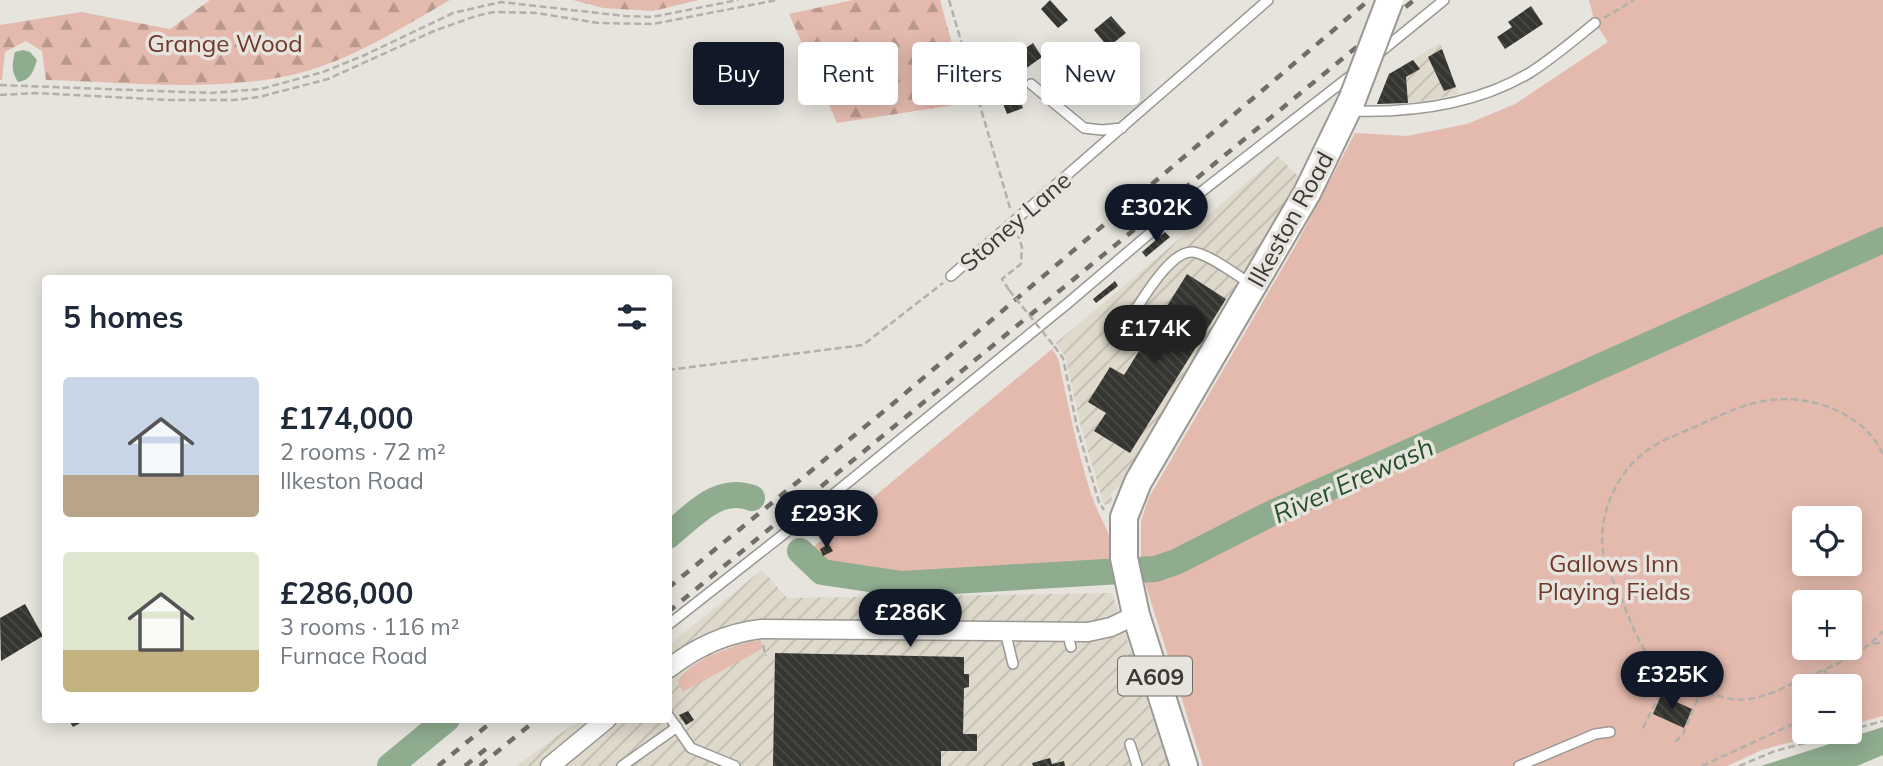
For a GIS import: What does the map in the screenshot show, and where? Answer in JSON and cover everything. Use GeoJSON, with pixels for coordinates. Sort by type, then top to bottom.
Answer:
{"type":"FeatureCollection","features":[{"type":"Feature","properties":{"kind":"main road","name":"Ilkeston Road"},"geometry":{"type":"LineString","coordinates":[[1136,615],[1124,558],[1123,525],[1128,503],[1307,193],[1349,106],[1390,0]]}},
{"type":"Feature","properties":{"kind":"main road","name":"A609"},"geometry":{"type":"LineString","coordinates":[[1136,615],[1184,766]]}},
{"type":"Feature","properties":{"kind":"street"},"geometry":{"type":"LineString","coordinates":[[672,666],[719,638],[761,629],[1005,631],[1069,639],[1098,631],[1136,615]]}},
{"type":"Feature","properties":{"kind":"street"},"geometry":{"type":"LineString","coordinates":[[550,766],[602,723]]}},
{"type":"Feature","properties":{"kind":"lane","name":"Stoney Lane"},"geometry":{"type":"LineString","coordinates":[[951,276],[1268,0]]}},
{"type":"Feature","properties":{"kind":"lane"},"geometry":{"type":"LineString","coordinates":[[672,622],[814,511],[1069,303],[1169,217],[1319,102],[1444,0]]}},
{"type":"Feature","properties":{"kind":"lane"},"geometry":{"type":"LineString","coordinates":[[1349,106],[1401,112],[1430,107],[1508,84],[1559,53],[1595,23]]}},
{"type":"Feature","properties":{"kind":"lane"},"geometry":{"type":"LineString","coordinates":[[1031,84],[1084,128],[1122,128]]}},
{"type":"Feature","properties":{"kind":"lane"},"geometry":{"type":"LineString","coordinates":[[1136,309],[1160,274],[1186,253],[1194,252],[1213,261],[1254,286]]}},
{"type":"Feature","properties":{"kind":"lane"},"geometry":{"type":"LineString","coordinates":[[1005,631],[1013,664]]}},
{"type":"Feature","properties":{"kind":"lane"},"geometry":{"type":"LineString","coordinates":[[672,720],[691,748],[735,766]]}},
{"type":"Feature","properties":{"kind":"lane"},"geometry":{"type":"LineString","coordinates":[[622,766],[677,727]]}},
{"type":"Feature","properties":{"kind":"lane"},"geometry":{"type":"LineString","coordinates":[[1519,766],[1595,734],[1610,732]]}},
{"type":"Feature","properties":{"kind":"lane"},"geometry":{"type":"LineString","coordinates":[[1130,744],[1137,766]]}},
{"type":"Feature","properties":{"kind":"path"},"geometry":{"type":"LineString","coordinates":[[0,85],[211,93],[261,89],[333,68],[453,13],[500,2],[652,17],[738,0]]}},
{"type":"Feature","properties":{"kind":"path"},"geometry":{"type":"LineString","coordinates":[[0,95],[69,94],[212,101],[246,98],[328,79],[434,31],[494,12],[537,13],[598,23],[653,24],[777,0]]}},
{"type":"Feature","properties":{"kind":"path"},"geometry":{"type":"LineString","coordinates":[[949,0],[1022,247],[1021,264],[1002,279],[1063,358],[1077,427],[1099,502],[1110,517],[1123,525]]}},
{"type":"Feature","properties":{"kind":"path"},"geometry":{"type":"LineString","coordinates":[[1595,23],[1634,0]]}},
{"type":"Feature","properties":{"kind":"path"},"geometry":{"type":"LineString","coordinates":[[69,87],[69,94]]}},
{"type":"Feature","properties":{"kind":"path"},"geometry":{"type":"LineString","coordinates":[[672,369],[863,345],[951,276]]}},
{"type":"Feature","properties":{"kind":"path"},"geometry":{"type":"LineString","coordinates":[[1883,454],[1858,424],[1833,408],[1810,400],[1785,398],[1751,402],[1659,443],[1632,463],[1613,492],[1604,519],[1603,552],[1649,659],[1668,677],[1701,691],[1737,700],[1766,695],[1825,670],[1872,644],[1883,642]]}},
{"type":"Feature","properties":{"kind":"path"},"geometry":{"type":"LineString","coordinates":[[1872,644],[1883,631]]}},
{"type":"Feature","properties":{"kind":"path"},"geometry":{"type":"LineString","coordinates":[[762,638],[766,656]]}},
{"type":"Feature","properties":{"kind":"path"},"geometry":{"type":"LineString","coordinates":[[1825,670],[1826,674]]}},
{"type":"Feature","properties":{"kind":"path"},"geometry":{"type":"LineString","coordinates":[[1643,729],[1668,677]]}},
{"type":"Feature","properties":{"kind":"path"},"geometry":{"type":"LineString","coordinates":[[1675,742],[1683,734],[1701,691]]}},
{"type":"Feature","properties":{"kind":"path"},"geometry":{"type":"LineString","coordinates":[[1862,727],[1883,721]]}},
{"type":"Feature","properties":{"kind":"path"},"geometry":{"type":"LineString","coordinates":[[1702,766],[1792,725]]}},
{"type":"Feature","properties":{"kind":"path"},"geometry":{"type":"LineString","coordinates":[[1739,766],[1801,744]]}},
{"type":"Feature","properties":{"kind":"shaded area"},"geometry":{"type":"Polygon","coordinates":[[[1440,43],[1459,94],[1418,102],[1377,104],[1389,74],[1440,43]]]}},
{"type":"Feature","properties":{"kind":"shaded area"},"geometry":{"type":"Polygon","coordinates":[[[15,52],[30,52],[37,60],[29,77],[18,82],[13,71],[13,61],[15,52]]]}},
{"type":"Feature","properties":{"kind":"shaded area"},"geometry":{"type":"Polygon","coordinates":[[[1278,156],[1302,180],[1128,480],[1111,493],[1112,503],[1104,505],[1081,427],[1065,356],[1056,343],[1278,156]]]}},
{"type":"Feature","properties":{"kind":"shaded area"},"geometry":{"type":"Polygon","coordinates":[[[762,570],[787,598],[1112,593],[1168,766],[516,766],[575,723],[672,723],[672,643],[762,570]]]}},
{"type":"Feature","properties":{"kind":"shaded area"},"geometry":{"type":"Polygon","coordinates":[[[1883,727],[1883,755],[1857,766],[1761,766],[1830,744],[1862,744],[1862,734],[1883,727]]]}},
{"type":"Feature","properties":{"kind":"green space","name":"Grange Wood"},"geometry":{"type":"Polygon","coordinates":[[[210,0],[450,0],[376,42],[337,60],[296,74],[265,80],[171,85],[46,80],[42,51],[26,41],[5,52],[0,80],[0,25],[81,12],[170,29],[210,0]]]}},
{"type":"Feature","properties":{"kind":"green space"},"geometry":{"type":"Polygon","coordinates":[[[573,0],[699,0],[653,11],[603,8],[573,0]]]}},
{"type":"Feature","properties":{"kind":"green space"},"geometry":{"type":"Polygon","coordinates":[[[853,0],[940,0],[951,42],[912,42],[912,105],[955,105],[837,123],[829,105],[898,105],[898,42],[801,42],[789,14],[853,0]]]}},
{"type":"Feature","properties":{"kind":"green space"},"geometry":{"type":"Polygon","coordinates":[[[1589,0],[1883,0],[1883,228],[1714,303],[1659,332],[1273,504],[1190,546],[1172,553],[1141,559],[1141,522],[1148,499],[1296,245],[1355,133],[1407,136],[1467,124],[1515,104],[1608,42],[1595,23],[1589,0]]]}},
{"type":"Feature","properties":{"kind":"green space","name":"Gallows Inn Playing Fields"},"geometry":{"type":"Polygon","coordinates":[[[1883,247],[1883,716],[1862,722],[1862,674],[1792,674],[1792,742],[1762,750],[1727,766],[1203,766],[1145,583],[1176,575],[1268,526],[1883,247]]]}},
{"type":"Feature","properties":{"kind":"green space"},"geometry":{"type":"Polygon","coordinates":[[[1052,349],[1058,358],[1091,494],[1112,542],[1116,559],[977,572],[835,571],[823,564],[811,549],[1052,349]]]}},
{"type":"Feature","properties":{"kind":"green space"},"geometry":{"type":"Polygon","coordinates":[[[752,641],[761,641],[762,649],[683,692],[678,681],[691,667],[711,656],[752,641]]]}},
{"type":"Feature","properties":{"kind":"building"},"geometry":{"type":"Polygon","coordinates":[[[1050,0],[1068,20],[1058,28],[1041,9],[1050,0]]]}},
{"type":"Feature","properties":{"kind":"building"},"geometry":{"type":"Polygon","coordinates":[[[1531,6],[1543,24],[1505,49],[1497,37],[1512,27],[1508,22],[1531,6]]]}},
{"type":"Feature","properties":{"kind":"building"},"geometry":{"type":"Polygon","coordinates":[[[1111,16],[1126,33],[1114,42],[1104,42],[1094,30],[1111,16]]]}},
{"type":"Feature","properties":{"kind":"building"},"geometry":{"type":"Polygon","coordinates":[[[1033,43],[1041,58],[1027,68],[1027,47],[1033,43]]]}},
{"type":"Feature","properties":{"kind":"building"},"geometry":{"type":"Polygon","coordinates":[[[1442,49],[1456,87],[1444,91],[1428,57],[1442,49]]]}},
{"type":"Feature","properties":{"kind":"building"},"geometry":{"type":"Polygon","coordinates":[[[1413,60],[1420,69],[1406,77],[1408,103],[1377,104],[1389,74],[1413,60]]]}},
{"type":"Feature","properties":{"kind":"building"},"geometry":{"type":"Polygon","coordinates":[[[1004,105],[1022,105],[1023,108],[1007,114],[1004,105]]]}},
{"type":"Feature","properties":{"kind":"building"},"geometry":{"type":"Polygon","coordinates":[[[1165,232],[1170,237],[1146,257],[1142,252],[1165,232]]]}},
{"type":"Feature","properties":{"kind":"building"},"geometry":{"type":"Polygon","coordinates":[[[1187,274],[1226,299],[1130,453],[1094,431],[1106,413],[1088,402],[1110,367],[1124,375],[1187,274]]]}},
{"type":"Feature","properties":{"kind":"building"},"geometry":{"type":"Polygon","coordinates":[[[1115,281],[1118,286],[1096,303],[1093,299],[1115,281]]]}},
{"type":"Feature","properties":{"kind":"building"},"geometry":{"type":"Polygon","coordinates":[[[829,544],[833,551],[823,556],[820,549],[829,544]]]}},
{"type":"Feature","properties":{"kind":"building"},"geometry":{"type":"Polygon","coordinates":[[[25,604],[42,637],[1,661],[0,618],[25,604]]]}},
{"type":"Feature","properties":{"kind":"building"},"geometry":{"type":"Polygon","coordinates":[[[775,653],[964,657],[964,674],[969,674],[969,687],[964,688],[963,734],[977,734],[977,751],[941,751],[941,766],[773,766],[775,653]]]}},
{"type":"Feature","properties":{"kind":"building"},"geometry":{"type":"Polygon","coordinates":[[[1661,695],[1692,709],[1684,728],[1653,714],[1661,695]]]}},
{"type":"Feature","properties":{"kind":"building"},"geometry":{"type":"Polygon","coordinates":[[[688,711],[694,720],[686,725],[679,715],[688,711]]]}},
{"type":"Feature","properties":{"kind":"building"},"geometry":{"type":"Polygon","coordinates":[[[1050,758],[1052,764],[1064,761],[1065,766],[1033,766],[1032,763],[1050,758]]]}},
{"type":"Feature","properties":{"kind":"waterway","name":"River Erewash"},"geometry":{"type":"LineString","coordinates":[[800,551],[822,572],[902,584],[1155,569],[1176,562],[1270,514],[1883,240]]}},
{"type":"Feature","properties":{"kind":"waterway","name":"River Erewash"},"geometry":{"type":"LineString","coordinates":[[672,533],[717,499],[740,495],[752,498]]}},
{"type":"Feature","properties":{"kind":"waterway","name":"River Erewash"},"geometry":{"type":"LineString","coordinates":[[390,766],[442,723]]}},
{"type":"Feature","properties":{"kind":"railway"},"geometry":{"type":"LineString","coordinates":[[672,585],[889,407],[1369,0]]}},
{"type":"Feature","properties":{"kind":"railway"},"geometry":{"type":"LineString","coordinates":[[672,609],[1414,0]]}},
{"type":"Feature","properties":{"kind":"railway"},"geometry":{"type":"LineString","coordinates":[[438,766],[490,723]]}},
{"type":"Feature","properties":{"kind":"railway"},"geometry":{"type":"LineString","coordinates":[[480,766],[532,723]]}},
{"type":"Feature","properties":{"kind":"railway"},"geometry":{"type":"LineString","coordinates":[[465,766],[487,748]]}}]}
